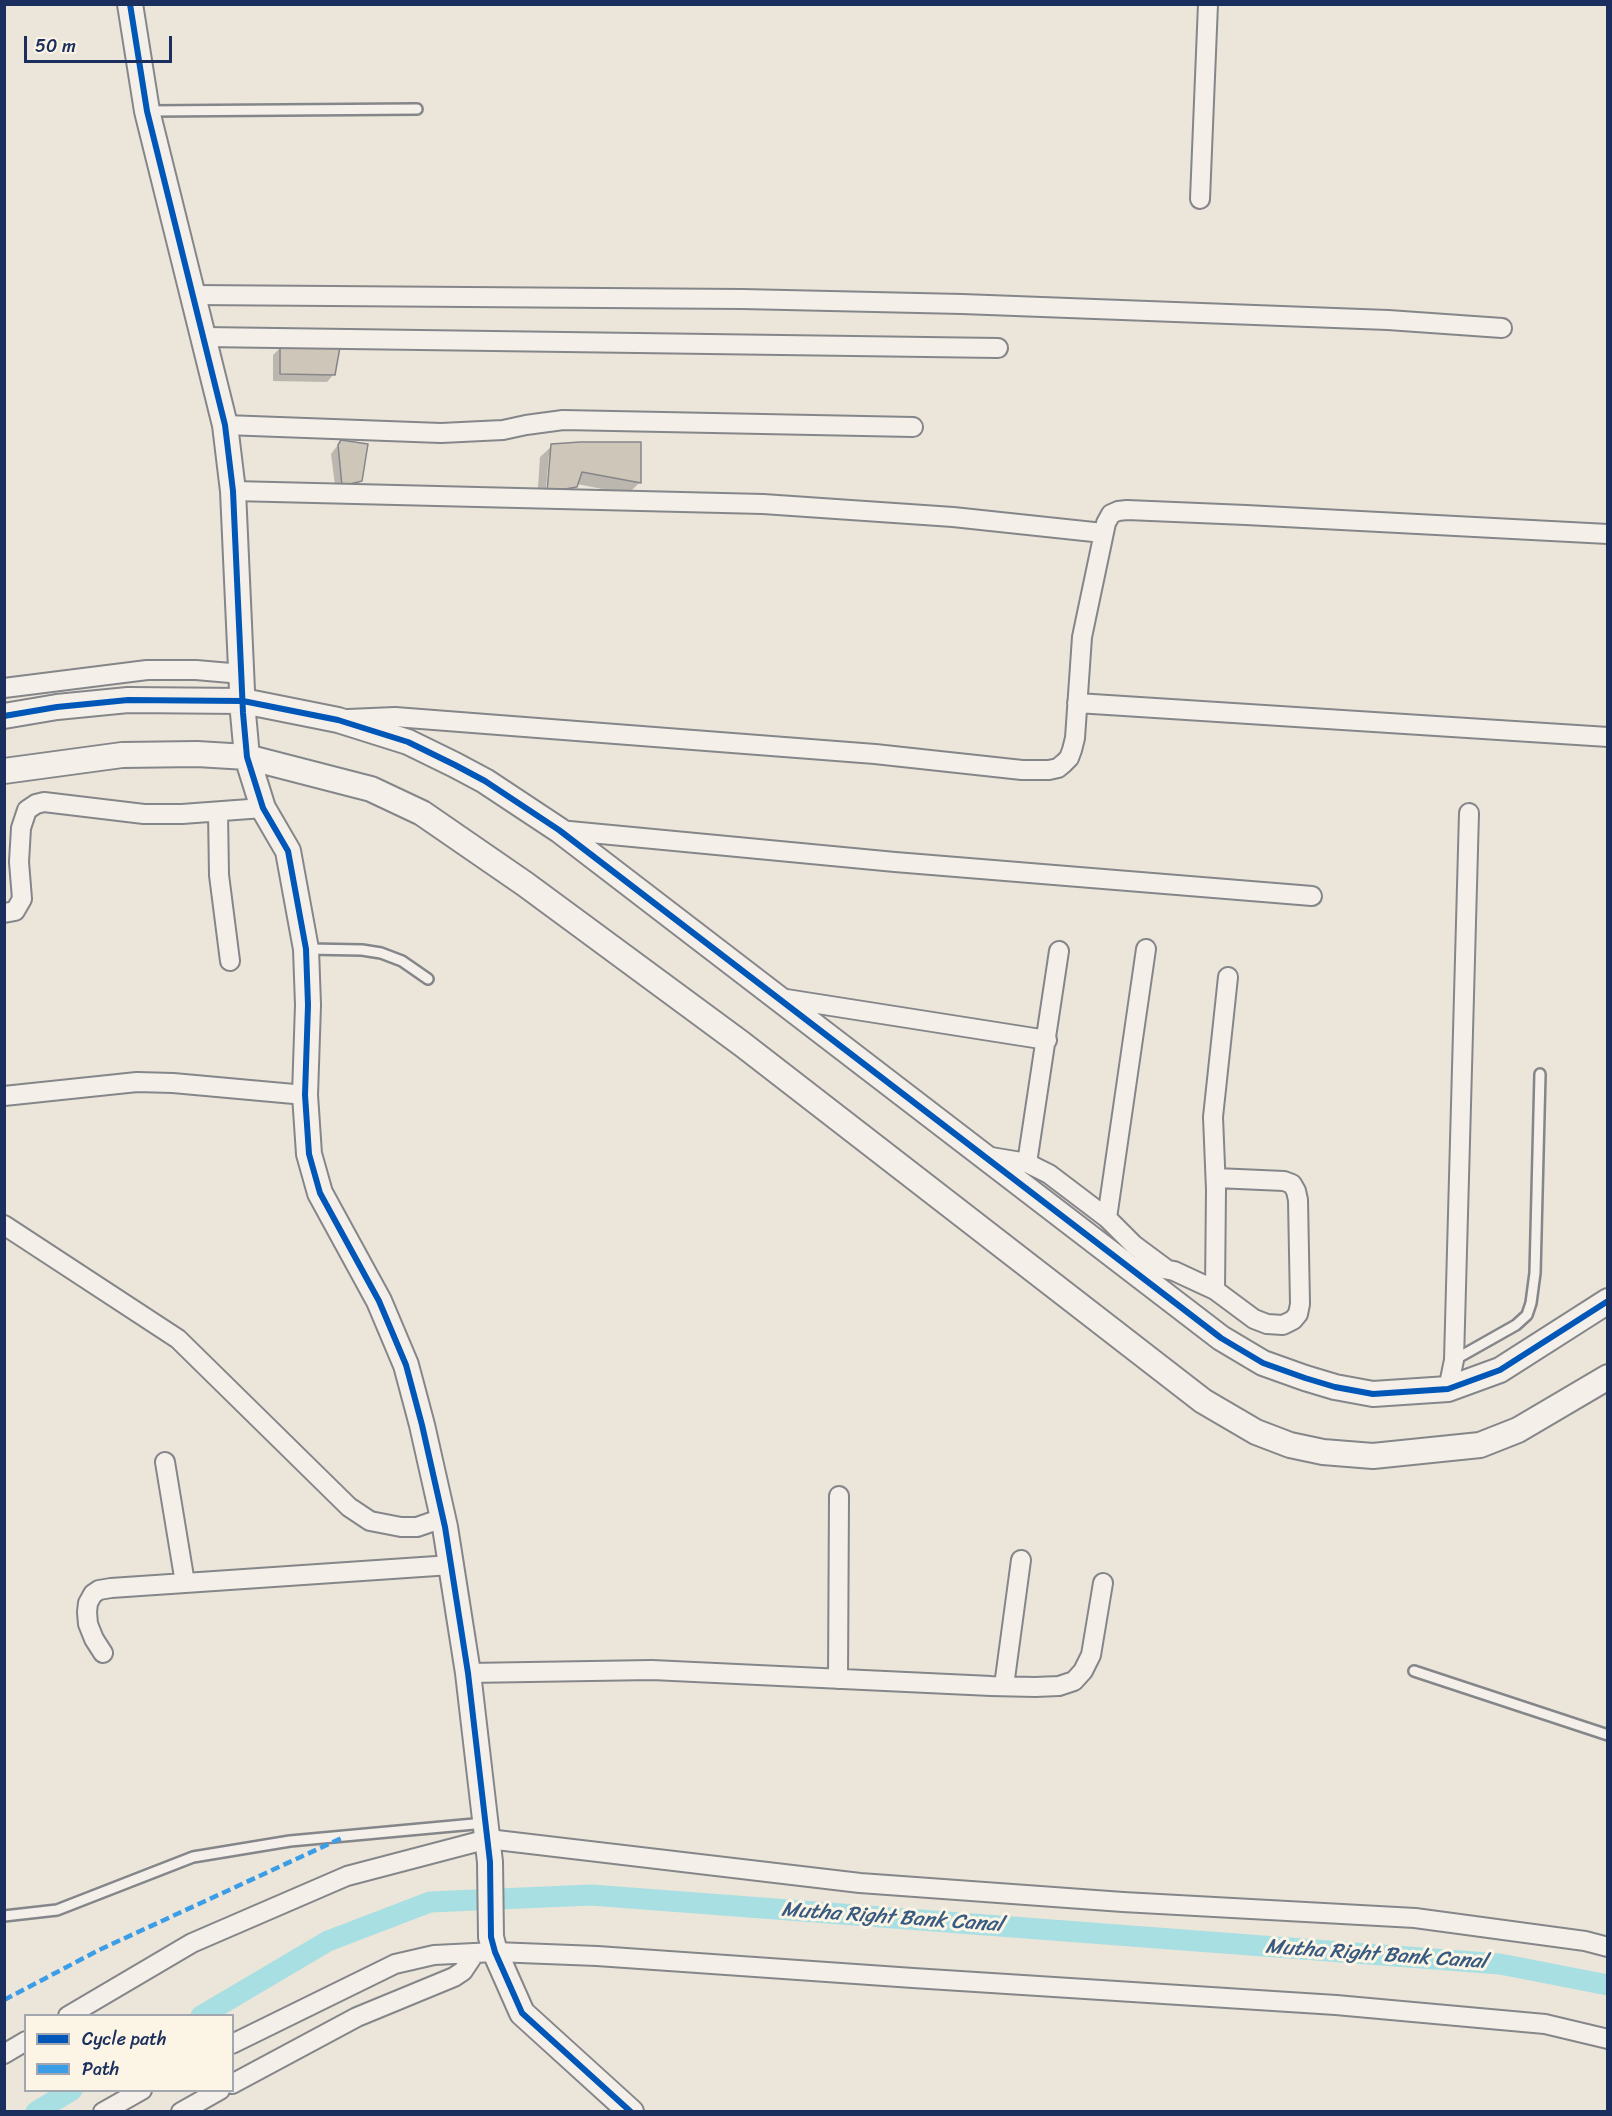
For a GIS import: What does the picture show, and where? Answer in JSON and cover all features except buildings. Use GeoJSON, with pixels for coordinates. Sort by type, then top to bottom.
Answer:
{"type":"FeatureCollection","features":[{"type":"Feature","properties":{"kind":"street"},"geometry":{"type":"LineString","coordinates":[[130,4],[147,111],[225,425],[233,491],[247,753],[263,808],[288,851],[306,949],[308,1005],[305,1095],[309,1154],[320,1193],[380,1301],[406,1365],[443,1518],[468,1673],[488,1841],[487,1948],[522,2013],[631,2112]]}},
{"type":"Feature","properties":{"kind":"street"},"geometry":{"type":"LineString","coordinates":[[1200,199],[1208,4]]}},
{"type":"Feature","properties":{"kind":"street"},"geometry":{"type":"LineString","coordinates":[[192,295],[742,299],[950,304],[1388,320],[1502,328]]}},
{"type":"Feature","properties":{"kind":"street"},"geometry":{"type":"LineString","coordinates":[[204,337],[998,348]]}},
{"type":"Feature","properties":{"kind":"street"},"geometry":{"type":"LineString","coordinates":[[225,425],[441,433],[503,430],[563,420],[913,427]]}},
{"type":"Feature","properties":{"kind":"street"},"geometry":{"type":"LineString","coordinates":[[233,491],[763,504],[953,517],[1103,533]]}},
{"type":"Feature","properties":{"kind":"street"},"geometry":{"type":"LineString","coordinates":[[338,720],[394,717],[875,754],[1049,770],[1058,768],[1069,758],[1075,738],[1082,637],[1103,533],[1111,514],[1127,510],[1608,534]]}},
{"type":"Feature","properties":{"kind":"street"},"geometry":{"type":"LineString","coordinates":[[4,688],[147,670],[196,670],[242,674]]}},
{"type":"Feature","properties":{"kind":"street"},"geometry":{"type":"LineString","coordinates":[[4,716],[57,707],[128,700],[243,707],[338,720],[408,742],[455,765],[485,781],[559,830],[1125,1266],[1221,1338],[1263,1363],[1335,1387],[1373,1394],[1448,1389],[1500,1370],[1608,1301]]}},
{"type":"Feature","properties":{"kind":"street"},"geometry":{"type":"LineString","coordinates":[[1077,703],[1608,737]]}},
{"type":"Feature","properties":{"kind":"street"},"geometry":{"type":"LineString","coordinates":[[4,771],[122,755],[247,753],[371,789],[422,813],[525,884],[742,1044],[1203,1401],[1256,1432],[1290,1445],[1373,1456],[1480,1445],[1518,1430],[1608,1377]]}},
{"type":"Feature","properties":{"kind":"street"},"geometry":{"type":"LineString","coordinates":[[4,913],[15,911],[22,899],[19,843],[24,815],[31,806],[44,802],[144,814],[263,808]]}},
{"type":"Feature","properties":{"kind":"street"},"geometry":{"type":"LineString","coordinates":[[218,812],[219,875],[230,961]]}},
{"type":"Feature","properties":{"kind":"street"},"geometry":{"type":"LineString","coordinates":[[1448,1389],[1454,1360],[1470,813]]}},
{"type":"Feature","properties":{"kind":"street"},"geometry":{"type":"LineString","coordinates":[[559,830],[907,863],[1312,896]]}},
{"type":"Feature","properties":{"kind":"street"},"geometry":{"type":"LineString","coordinates":[[1107,1218],[1146,949]]}},
{"type":"Feature","properties":{"kind":"street"},"geometry":{"type":"LineString","coordinates":[[1027,1163],[1059,951]]}},
{"type":"Feature","properties":{"kind":"street"},"geometry":{"type":"LineString","coordinates":[[1215,1290],[1216,1178],[1213,1117],[1228,977]]}},
{"type":"Feature","properties":{"kind":"street"},"geometry":{"type":"LineString","coordinates":[[775,998],[1047,1040]]}},
{"type":"Feature","properties":{"kind":"street"},"geometry":{"type":"LineString","coordinates":[[4,1096],[137,1082],[305,1095]]}},
{"type":"Feature","properties":{"kind":"street"},"geometry":{"type":"LineString","coordinates":[[985,1156],[1027,1163],[1049,1174],[1107,1218],[1134,1245],[1165,1268],[1215,1290],[1254,1319],[1267,1324],[1288,1324],[1298,1314],[1300,1304],[1296,1191],[1292,1185],[1284,1181],[1216,1178]]}},
{"type":"Feature","properties":{"kind":"street"},"geometry":{"type":"LineString","coordinates":[[4,1224],[178,1339],[334,1495],[370,1521],[401,1527],[417,1527],[443,1518]]}},
{"type":"Feature","properties":{"kind":"street"},"geometry":{"type":"LineString","coordinates":[[1125,1266],[1165,1268]]}},
{"type":"Feature","properties":{"kind":"street"},"geometry":{"type":"LineString","coordinates":[[165,1462],[185,1583]]}},
{"type":"Feature","properties":{"kind":"street"},"geometry":{"type":"LineString","coordinates":[[838,1679],[840,1496]]}},
{"type":"Feature","properties":{"kind":"street"},"geometry":{"type":"LineString","coordinates":[[1004,1686],[1021,1560]]}},
{"type":"Feature","properties":{"kind":"street"},"geometry":{"type":"LineString","coordinates":[[103,1653],[88,1624],[88,1603],[93,1594],[99,1590],[451,1565]]}},
{"type":"Feature","properties":{"kind":"street"},"geometry":{"type":"LineString","coordinates":[[468,1673],[652,1670],[1004,1686],[1059,1686],[1074,1681],[1083,1671],[1090,1655],[1103,1583]]}},
{"type":"Feature","properties":{"kind":"street"},"geometry":{"type":"LineString","coordinates":[[71,2014],[192,1942],[347,1876],[488,1841],[860,1883],[1135,1903],[1415,1918],[1585,1941],[1608,1947]]}},
{"type":"Feature","properties":{"kind":"street"},"geometry":{"type":"LineString","coordinates":[[234,2083],[357,2017],[454,1977],[487,1948]]}},
{"type":"Feature","properties":{"kind":"street"},"geometry":{"type":"LineString","coordinates":[[234,2043],[394,1964],[434,1955],[487,1948],[1336,2005],[1545,2024],[1608,2040]]}},
{"type":"Feature","properties":{"kind":"street"},"geometry":{"type":"LineString","coordinates":[[4,2054],[24,2042]]}},
{"type":"Feature","properties":{"kind":"street"},"geometry":{"type":"LineString","coordinates":[[103,2112],[140,2092]]}},
{"type":"Feature","properties":{"kind":"street"},"geometry":{"type":"LineString","coordinates":[[181,2112],[218,2092]]}},
{"type":"Feature","properties":{"kind":"lane"},"geometry":{"type":"LineString","coordinates":[[147,111],[417,109]]}},
{"type":"Feature","properties":{"kind":"lane"},"geometry":{"type":"LineString","coordinates":[[306,949],[363,950],[381,953],[402,961],[428,979]]}},
{"type":"Feature","properties":{"kind":"lane"},"geometry":{"type":"LineString","coordinates":[[1454,1360],[1516,1325],[1527,1315],[1531,1303],[1536,1273],[1540,1074]]}},
{"type":"Feature","properties":{"kind":"lane"},"geometry":{"type":"LineString","coordinates":[[1414,1671],[1608,1735]]}},
{"type":"Feature","properties":{"kind":"lane"},"geometry":{"type":"LineString","coordinates":[[4,1916],[57,1910],[193,1857],[290,1841],[488,1841]]}},
{"type":"Feature","properties":{"kind":"waterway","name":"Mutha Right Bank Canal"},"geometry":{"type":"LineString","coordinates":[[204,2014],[328,1941],[430,1902],[591,1895],[1500,1964],[1608,1985]]}},
{"type":"Feature","properties":{"kind":"waterway","name":"Mutha Right Bank Canal"},"geometry":{"type":"LineString","coordinates":[[36,2112],[69,2092]]}},
{"type":"Feature","properties":{"kind":"marked path"},"geometry":{"type":"LineString","coordinates":[[4,2000],[99,1950],[344,1837]]}},
{"type":"Feature","properties":{"kind":"cycle path"},"geometry":{"type":"LineString","coordinates":[[130,4],[147,111],[225,425],[233,491],[247,757],[263,808],[288,851],[306,949],[308,1005],[305,1095],[309,1154],[320,1193],[379,1301],[406,1365],[422,1425],[445,1527],[468,1673],[490,1862],[491,1937],[495,1952],[522,2013],[631,2112]]}},
{"type":"Feature","properties":{"kind":"cycle path"},"geometry":{"type":"LineString","coordinates":[[4,716],[57,707],[128,700],[243,701],[338,720],[408,742],[455,765],[485,781],[559,830],[1221,1338],[1263,1363],[1335,1387],[1373,1394],[1448,1389],[1500,1370],[1608,1301]]}}]}
